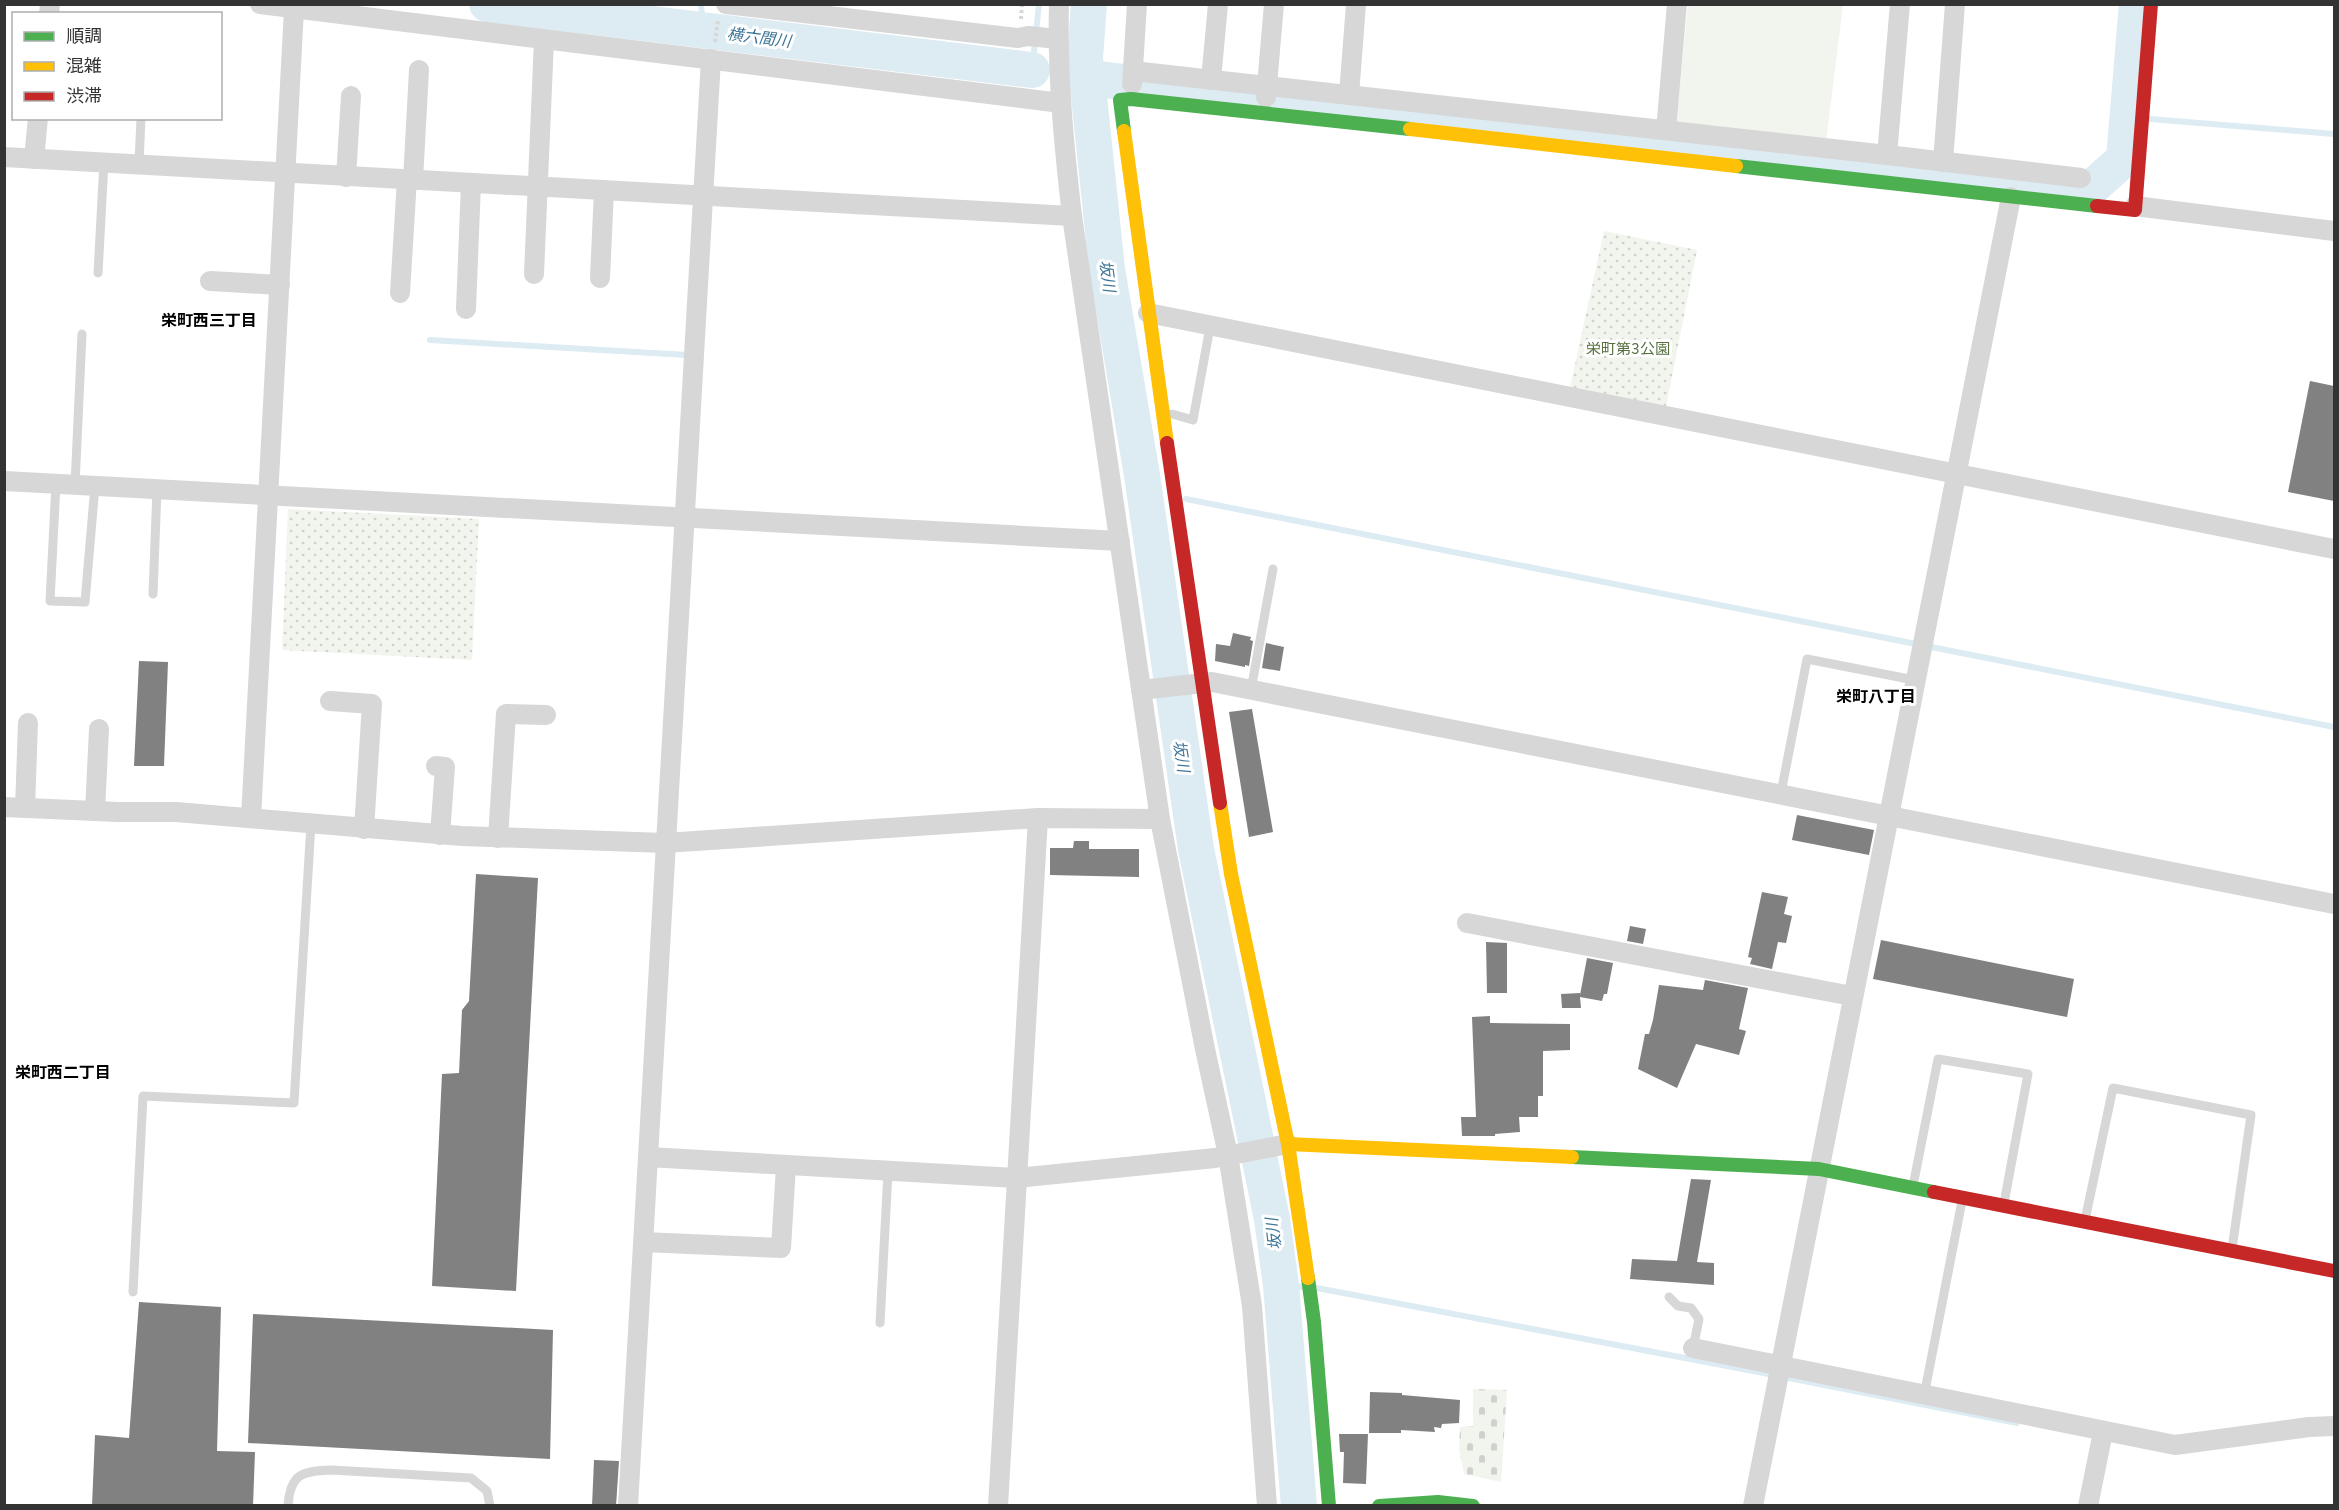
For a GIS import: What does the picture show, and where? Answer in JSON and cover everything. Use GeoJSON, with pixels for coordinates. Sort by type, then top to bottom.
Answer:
{"type":"FeatureCollection","features":[{"type":"Feature","properties":{"kind":"street"},"geometry":{"type":"LineString","coordinates":[[260,4],[544,40],[1061,98]]}},
{"type":"Feature","properties":{"kind":"street"},"geometry":{"type":"LineString","coordinates":[[1059,4],[1061,98],[1072,216],[1120,541],[1145,690],[1160,819],[1205,1049],[1231,1154],[1252,1306],[1267,1506]]}},
{"type":"Feature","properties":{"kind":"street"},"geometry":{"type":"LineString","coordinates":[[1131,96],[1137,4]]}},
{"type":"Feature","properties":{"kind":"street"},"geometry":{"type":"LineString","coordinates":[[1211,80],[1218,4]]}},
{"type":"Feature","properties":{"kind":"street"},"geometry":{"type":"LineString","coordinates":[[1264,113],[1274,4]]}},
{"type":"Feature","properties":{"kind":"street"},"geometry":{"type":"LineString","coordinates":[[1349,95],[1356,4]]}},
{"type":"Feature","properties":{"kind":"street"},"geometry":{"type":"LineString","coordinates":[[1666,130],[1677,4]]}},
{"type":"Feature","properties":{"kind":"street"},"geometry":{"type":"LineString","coordinates":[[1887,154],[1900,4]]}},
{"type":"Feature","properties":{"kind":"street"},"geometry":{"type":"LineString","coordinates":[[1943,162],[1955,4]]}},
{"type":"Feature","properties":{"kind":"street"},"geometry":{"type":"LineString","coordinates":[[1329,1506],[1314,1322],[1198,682],[1120,100],[1131,96],[1264,113],[2135,210],[2151,4]]}},
{"type":"Feature","properties":{"kind":"street"},"geometry":{"type":"LineString","coordinates":[[251,818],[294,9]]}},
{"type":"Feature","properties":{"kind":"street"},"geometry":{"type":"LineString","coordinates":[[722,10],[1018,38],[1028,36],[1059,47]]}},
{"type":"Feature","properties":{"kind":"street"},"geometry":{"type":"LineString","coordinates":[[534,274],[544,40]]}},
{"type":"Feature","properties":{"kind":"street"},"geometry":{"type":"LineString","coordinates":[[628,1506],[712,59]]}},
{"type":"Feature","properties":{"kind":"street"},"geometry":{"type":"LineString","coordinates":[[400,292],[419,70]]}},
{"type":"Feature","properties":{"kind":"street"},"geometry":{"type":"LineString","coordinates":[[1133,71],[1887,154],[2081,178]]}},
{"type":"Feature","properties":{"kind":"street"},"geometry":{"type":"LineString","coordinates":[[346,177],[351,96]]}},
{"type":"Feature","properties":{"kind":"street"},"geometry":{"type":"LineString","coordinates":[[34,159],[38,120]]}},
{"type":"Feature","properties":{"kind":"street"},"geometry":{"type":"LineString","coordinates":[[4,156],[1072,216]]}},
{"type":"Feature","properties":{"kind":"street"},"geometry":{"type":"LineString","coordinates":[[466,309],[471,183]]}},
{"type":"Feature","properties":{"kind":"street"},"geometry":{"type":"LineString","coordinates":[[600,278],[604,190]]}},
{"type":"Feature","properties":{"kind":"street"},"geometry":{"type":"LineString","coordinates":[[1753,1506],[2011,197]]}},
{"type":"Feature","properties":{"kind":"street"},"geometry":{"type":"LineString","coordinates":[[2135,206],[2334,231]]}},
{"type":"Feature","properties":{"kind":"street"},"geometry":{"type":"LineString","coordinates":[[210,281],[280,285]]}},
{"type":"Feature","properties":{"kind":"street"},"geometry":{"type":"LineString","coordinates":[[1148,313],[2334,549]]}},
{"type":"Feature","properties":{"kind":"street"},"geometry":{"type":"LineString","coordinates":[[4,481],[1120,541]]}},
{"type":"Feature","properties":{"kind":"street"},"geometry":{"type":"LineString","coordinates":[[1145,690],[1198,682],[1251,690],[2334,904]]}},
{"type":"Feature","properties":{"kind":"street"},"geometry":{"type":"LineString","coordinates":[[330,701],[372,704],[364,828]]}},
{"type":"Feature","properties":{"kind":"street"},"geometry":{"type":"LineString","coordinates":[[498,838],[506,714],[546,715]]}},
{"type":"Feature","properties":{"kind":"street"},"geometry":{"type":"LineString","coordinates":[[25,808],[28,723]]}},
{"type":"Feature","properties":{"kind":"street"},"geometry":{"type":"LineString","coordinates":[[95,811],[99,729]]}},
{"type":"Feature","properties":{"kind":"street"},"geometry":{"type":"LineString","coordinates":[[436,766],[445,767],[440,835]]}},
{"type":"Feature","properties":{"kind":"street"},"geometry":{"type":"LineString","coordinates":[[4,807],[176,812],[440,835],[666,843],[1038,818],[1160,819]]}},
{"type":"Feature","properties":{"kind":"street"},"geometry":{"type":"LineString","coordinates":[[998,1506],[1038,818]]}},
{"type":"Feature","properties":{"kind":"street"},"geometry":{"type":"LineString","coordinates":[[1467,923],[1852,996]]}},
{"type":"Feature","properties":{"kind":"street"},"geometry":{"type":"LineString","coordinates":[[648,1157],[1016,1178],[1231,1154],[1283,1144],[1819,1169],[2334,1271]]}},
{"type":"Feature","properties":{"kind":"street"},"geometry":{"type":"LineString","coordinates":[[643,1242],[781,1248],[786,1166]]}},
{"type":"Feature","properties":{"kind":"street"},"geometry":{"type":"LineString","coordinates":[[1693,1348],[2175,1445],[2334,1426]]}},
{"type":"Feature","properties":{"kind":"street"},"geometry":{"type":"LineString","coordinates":[[2088,1506],[2103,1432]]}},
{"type":"Feature","properties":{"kind":"street"},"geometry":{"type":"LineString","coordinates":[[1379,1506],[1438,1502],[1473,1506]]}},
{"type":"Feature","properties":{"kind":"lane"},"geometry":{"type":"LineString","coordinates":[[139,164],[141,120]]}},
{"type":"Feature","properties":{"kind":"lane"},"geometry":{"type":"LineString","coordinates":[[98,273],[104,162]]}},
{"type":"Feature","properties":{"kind":"lane"},"geometry":{"type":"LineString","coordinates":[[1172,414],[1193,420],[1210,327]]}},
{"type":"Feature","properties":{"kind":"lane"},"geometry":{"type":"LineString","coordinates":[[75,485],[50,601],[85,602],[75,485],[82,334]]}},
{"type":"Feature","properties":{"kind":"lane"},"geometry":{"type":"LineString","coordinates":[[153,594],[157,489]]}},
{"type":"Feature","properties":{"kind":"lane"},"geometry":{"type":"LineString","coordinates":[[1251,690],[1273,569]]}},
{"type":"Feature","properties":{"kind":"lane"},"geometry":{"type":"LineString","coordinates":[[1781,793],[1807,658],[1914,680]]}},
{"type":"Feature","properties":{"kind":"lane"},"geometry":{"type":"LineString","coordinates":[[133,1292],[143,1096],[294,1103],[311,824]]}},
{"type":"Feature","properties":{"kind":"lane"},"geometry":{"type":"LineString","coordinates":[[1912,1189],[1938,1059],[2028,1074],[2003,1206]]}},
{"type":"Feature","properties":{"kind":"lane"},"geometry":{"type":"LineString","coordinates":[[2085,1223],[2113,1088],[2148,1094],[2251,1114],[2232,1251]]}},
{"type":"Feature","properties":{"kind":"lane"},"geometry":{"type":"LineString","coordinates":[[880,1323],[888,1172]]}},
{"type":"Feature","properties":{"kind":"lane"},"geometry":{"type":"LineString","coordinates":[[1924,1396],[1963,1199]]}},
{"type":"Feature","properties":{"kind":"lane"},"geometry":{"type":"LineString","coordinates":[[1669,1298],[1678,1306],[1690,1308],[1699,1319],[1693,1348]]}},
{"type":"Feature","properties":{"kind":"lane"},"geometry":{"type":"LineString","coordinates":[[288,1506],[294,1480],[303,1473],[332,1470],[471,1478],[487,1491],[490,1506]]}},
{"type":"Feature","properties":{"kind":"path"},"geometry":{"type":"LineString","coordinates":[[712,59],[722,10]]}},
{"type":"Feature","properties":{"kind":"green space"},"geometry":{"type":"Polygon","coordinates":[[[1688,5],[1843,5],[1826,142],[1676,125],[1688,5]]]}},
{"type":"Feature","properties":{"kind":"green space","name":"栄町第3公園"},"geometry":{"type":"Polygon","coordinates":[[[1604,231],[1697,250],[1665,412],[1568,397],[1604,231]]]}},
{"type":"Feature","properties":{"kind":"green space"},"geometry":{"type":"Polygon","coordinates":[[[288,509],[479,519],[472,660],[282,650],[288,509]]]}},
{"type":"Feature","properties":{"kind":"green space"},"geometry":{"type":"Polygon","coordinates":[[[1473,1389],[1507,1390],[1501,1482],[1464,1474],[1459,1449],[1460,1427],[1473,1426],[1473,1389]]]}},
{"type":"Feature","properties":{"kind":"building"},"geometry":{"type":"Polygon","coordinates":[[[2310,381],[2334,386],[2334,501],[2288,492],[2310,381]]]}},
{"type":"Feature","properties":{"kind":"building"},"geometry":{"type":"Polygon","coordinates":[[[1233,633],[1251,637],[1250,640],[1253,641],[1249,666],[1215,661],[1216,644],[1230,646],[1233,633]]]}},
{"type":"Feature","properties":{"kind":"building"},"geometry":{"type":"Polygon","coordinates":[[[1266,643],[1284,647],[1280,671],[1262,668],[1266,643]]]}},
{"type":"Feature","properties":{"kind":"building"},"geometry":{"type":"Polygon","coordinates":[[[139,661],[168,662],[164,766],[134,766],[139,661]]]}},
{"type":"Feature","properties":{"kind":"building"},"geometry":{"type":"Polygon","coordinates":[[[1252,709],[1273,832],[1249,837],[1229,712],[1252,709]]]}},
{"type":"Feature","properties":{"kind":"building"},"geometry":{"type":"Polygon","coordinates":[[[1797,815],[1874,830],[1869,855],[1792,840],[1797,815]]]}},
{"type":"Feature","properties":{"kind":"building"},"geometry":{"type":"Polygon","coordinates":[[[1074,841],[1089,841],[1089,849],[1139,849],[1139,877],[1050,875],[1050,848],[1073,848],[1074,841]]]}},
{"type":"Feature","properties":{"kind":"building"},"geometry":{"type":"Polygon","coordinates":[[[476,874],[538,878],[516,1291],[432,1286],[442,1074],[459,1073],[462,1010],[469,1001],[476,874]]]}},
{"type":"Feature","properties":{"kind":"building"},"geometry":{"type":"Polygon","coordinates":[[[1762,892],[1788,897],[1784,914],[1792,916],[1786,943],[1778,942],[1772,969],[1750,964],[1752,958],[1748,957],[1762,892]]]}},
{"type":"Feature","properties":{"kind":"building"},"geometry":{"type":"Polygon","coordinates":[[[1630,926],[1646,929],[1643,944],[1627,941],[1630,926]]]}},
{"type":"Feature","properties":{"kind":"building"},"geometry":{"type":"Polygon","coordinates":[[[1881,940],[2074,979],[2067,1017],[1873,979],[1881,940]]]}},
{"type":"Feature","properties":{"kind":"building"},"geometry":{"type":"Polygon","coordinates":[[[1486,942],[1507,943],[1507,993],[1487,993],[1486,942]]]}},
{"type":"Feature","properties":{"kind":"building"},"geometry":{"type":"Polygon","coordinates":[[[1587,958],[1613,963],[1607,994],[1604,994],[1602,1001],[1580,997],[1581,1008],[1562,1008],[1561,994],[1580,993],[1580,995],[1587,958]]]}},
{"type":"Feature","properties":{"kind":"building"},"geometry":{"type":"Polygon","coordinates":[[[1705,980],[1748,988],[1739,1029],[1746,1031],[1739,1055],[1696,1044],[1677,1088],[1638,1069],[1645,1034],[1649,1034],[1653,1020],[1659,985],[1703,990],[1705,980]]]}},
{"type":"Feature","properties":{"kind":"building"},"geometry":{"type":"Polygon","coordinates":[[[1490,1016],[1490,1023],[1570,1024],[1570,1050],[1543,1051],[1543,1096],[1538,1096],[1538,1117],[1519,1117],[1520,1132],[1495,1134],[1495,1136],[1462,1136],[1461,1117],[1476,1117],[1472,1017],[1490,1016]]]}},
{"type":"Feature","properties":{"kind":"building"},"geometry":{"type":"Polygon","coordinates":[[[1691,1179],[1711,1180],[1697,1262],[1714,1263],[1714,1285],[1630,1279],[1632,1259],[1677,1261],[1691,1179]]]}},
{"type":"Feature","properties":{"kind":"building"},"geometry":{"type":"Polygon","coordinates":[[[139,1302],[221,1307],[217,1451],[255,1452],[253,1506],[92,1506],[95,1435],[129,1438],[139,1302]]]}},
{"type":"Feature","properties":{"kind":"building"},"geometry":{"type":"Polygon","coordinates":[[[253,1314],[553,1330],[550,1459],[248,1443],[253,1314]]]}},
{"type":"Feature","properties":{"kind":"building"},"geometry":{"type":"Polygon","coordinates":[[[1370,1392],[1402,1393],[1402,1395],[1460,1400],[1459,1423],[1442,1424],[1441,1428],[1434,1427],[1435,1432],[1401,1430],[1401,1433],[1369,1433],[1370,1392]]]}},
{"type":"Feature","properties":{"kind":"building"},"geometry":{"type":"Polygon","coordinates":[[[1339,1434],[1368,1434],[1366,1484],[1343,1483],[1344,1452],[1340,1452],[1339,1434]]]}},
{"type":"Feature","properties":{"kind":"building"},"geometry":{"type":"Polygon","coordinates":[[[594,1460],[619,1461],[616,1506],[592,1506],[594,1460]]]}},
{"type":"Feature","properties":{"kind":"waterway","name":"横六間川"},"geometry":{"type":"LineString","coordinates":[[487,4],[1032,70]]}},
{"type":"Feature","properties":{"kind":"waterway"},"geometry":{"type":"LineString","coordinates":[[701,4],[703,30]]}},
{"type":"Feature","properties":{"kind":"waterway"},"geometry":{"type":"LineString","coordinates":[[1032,70],[1039,4]]}},
{"type":"Feature","properties":{"kind":"waterway","name":"坂川"},"geometry":{"type":"LineString","coordinates":[[1089,4],[1085,58],[1107,269],[1142,475],[1196,849],[1272,1219],[1281,1285],[1299,1506]]}},
{"type":"Feature","properties":{"kind":"waterway"},"geometry":{"type":"LineString","coordinates":[[1088,78],[2088,191],[2124,159],[2137,4]]}},
{"type":"Feature","properties":{"kind":"waterway"},"geometry":{"type":"LineString","coordinates":[[2150,119],[2334,134]]}},
{"type":"Feature","properties":{"kind":"waterway"},"geometry":{"type":"LineString","coordinates":[[430,340],[687,355]]}},
{"type":"Feature","properties":{"kind":"waterway"},"geometry":{"type":"LineString","coordinates":[[1186,499],[2334,727]]}},
{"type":"Feature","properties":{"kind":"waterway"},"geometry":{"type":"LineString","coordinates":[[1281,1285],[1301,1287]]}},
{"type":"Feature","properties":{"kind":"waterway"},"geometry":{"type":"LineString","coordinates":[[1317,1288],[2017,1423]]}},
{"type":"Feature","properties":{"kind":"traffic: fast"},"geometry":{"type":"LineString","coordinates":[[1124,131],[1120,100],[1131,99],[1410,129]]}},
{"type":"Feature","properties":{"kind":"traffic: fast"},"geometry":{"type":"LineString","coordinates":[[1736,166],[2097,206]]}},
{"type":"Feature","properties":{"kind":"traffic: fast"},"geometry":{"type":"LineString","coordinates":[[1572,1157],[1819,1169],[1934,1192]]}},
{"type":"Feature","properties":{"kind":"traffic: fast"},"geometry":{"type":"LineString","coordinates":[[1308,1278],[1314,1322],[1329,1506]]}},
{"type":"Feature","properties":{"kind":"traffic: fast"},"geometry":{"type":"LineString","coordinates":[[1379,1506],[1438,1502],[1473,1506]]}},
{"type":"Feature","properties":{"kind":"traffic: slow"},"geometry":{"type":"LineString","coordinates":[[1410,129],[1736,166]]}},
{"type":"Feature","properties":{"kind":"traffic: slow"},"geometry":{"type":"LineString","coordinates":[[1124,131],[1167,443]]}},
{"type":"Feature","properties":{"kind":"traffic: slow"},"geometry":{"type":"LineString","coordinates":[[1220,803],[1231,874],[1288,1144],[1308,1278]]}},
{"type":"Feature","properties":{"kind":"traffic: slow"},"geometry":{"type":"LineString","coordinates":[[1288,1144],[1572,1157]]}},
{"type":"Feature","properties":{"kind":"traffic: jam"},"geometry":{"type":"LineString","coordinates":[[2097,206],[2135,210],[2151,4]]}},
{"type":"Feature","properties":{"kind":"traffic: jam"},"geometry":{"type":"LineString","coordinates":[[1167,443],[1220,803]]}},
{"type":"Feature","properties":{"kind":"traffic: jam"},"geometry":{"type":"LineString","coordinates":[[1934,1192],[2334,1271]]}},
{"type":"Feature","properties":{"kind":"district","name":"栄町西三丁目"},"geometry":{"type":"Point","coordinates":[209,320]}},
{"type":"Feature","properties":{"kind":"district","name":"栄町八丁目"},"geometry":{"type":"Point","coordinates":[1876,696]}},
{"type":"Feature","properties":{"kind":"district","name":"栄町西二丁目"},"geometry":{"type":"Point","coordinates":[63,1072]}}]}
